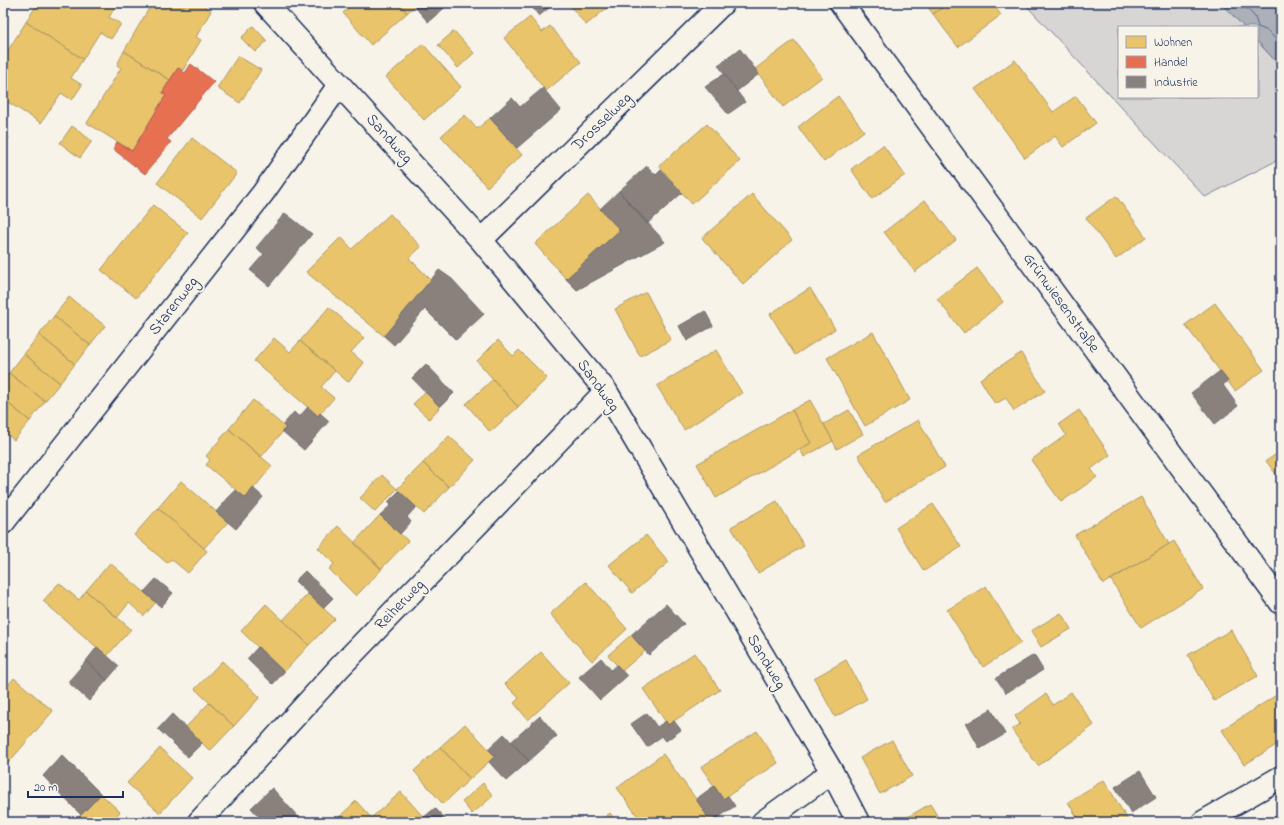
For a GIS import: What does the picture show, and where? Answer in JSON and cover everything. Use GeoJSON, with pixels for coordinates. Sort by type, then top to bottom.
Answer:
{"type":"FeatureCollection","features":[{"type":"Feature","properties":{"kind":"street","name":"Sandweg"},"geometry":{"type":"LineString","coordinates":[[265,3],[481,240],[606,391],[832,772],[858,822]]}},
{"type":"Feature","properties":{"kind":"street","name":"Drosselweg"},"geometry":{"type":"LineString","coordinates":[[481,240],[723,3]]}},
{"type":"Feature","properties":{"kind":"street","name":"Grünwiesenstraße"},"geometry":{"type":"LineString","coordinates":[[841,3],[1281,603]]}},
{"type":"Feature","properties":{"kind":"street","name":"Starenweg"},"geometry":{"type":"LineString","coordinates":[[3,523],[263,192],[339,85]]}},
{"type":"Feature","properties":{"kind":"street","name":"Reiherweg"},"geometry":{"type":"LineString","coordinates":[[198,822],[339,668],[606,391]]}},
{"type":"Feature","properties":{"kind":"street"},"geometry":{"type":"LineString","coordinates":[[763,822],[832,772]]}},
{"type":"Feature","properties":{"kind":"street"},"geometry":{"type":"LineString","coordinates":[[1203,822],[1281,777]]}},
{"type":"Feature","properties":{"kind":"shaded area"},"geometry":{"type":"Polygon","coordinates":[[[1024,3],[1221,3],[1243,26],[1118,26],[1118,98],[1258,98],[1258,42],[1281,67],[1281,160],[1280,159],[1205,197],[1024,3]]]}},
{"type":"Feature","properties":{"kind":"water"},"geometry":{"type":"Polygon","coordinates":[[[1221,3],[1281,3],[1281,67],[1258,42],[1258,26],[1243,26],[1221,3]]]}},
{"type":"Feature","properties":{"kind":"building: Wohnen"},"geometry":{"type":"Polygon","coordinates":[[[38,3],[118,3],[109,17],[121,24],[111,39],[100,32],[83,59],[26,22],[38,3]]]}},
{"type":"Feature","properties":{"kind":"building: Wohnen"},"geometry":{"type":"Polygon","coordinates":[[[152,3],[200,3],[211,11],[196,37],[201,40],[183,70],[178,68],[170,80],[124,51],[152,3]]]}},
{"type":"Feature","properties":{"kind":"building: Wohnen"},"geometry":{"type":"Polygon","coordinates":[[[354,3],[399,3],[407,13],[371,45],[343,13],[354,3]]]}},
{"type":"Feature","properties":{"kind":"building: Wohnen"},"geometry":{"type":"Polygon","coordinates":[[[399,3],[418,3],[407,13],[399,3]]]}},
{"type":"Feature","properties":{"kind":"building: Wohnen"},"geometry":{"type":"Polygon","coordinates":[[[568,3],[613,3],[586,25],[568,3]]]}},
{"type":"Feature","properties":{"kind":"building: Wohnen"},"geometry":{"type":"Polygon","coordinates":[[[925,3],[949,3],[933,14],[925,3]]]}},
{"type":"Feature","properties":{"kind":"building: Wohnen"},"geometry":{"type":"Polygon","coordinates":[[[949,3],[992,3],[1001,15],[958,47],[933,14],[949,3]]]}},
{"type":"Feature","properties":{"kind":"building: Wohnen"},"geometry":{"type":"Polygon","coordinates":[[[530,17],[542,32],[550,26],[581,62],[546,91],[504,38],[530,17]]]}},
{"type":"Feature","properties":{"kind":"building: Wohnen"},"geometry":{"type":"Polygon","coordinates":[[[26,22],[83,59],[71,78],[82,85],[72,100],[61,93],[41,123],[3,99],[3,58],[26,22]]]}},
{"type":"Feature","properties":{"kind":"building: Wohnen"},"geometry":{"type":"Polygon","coordinates":[[[253,26],[267,41],[255,52],[241,38],[253,26]]]}},
{"type":"Feature","properties":{"kind":"building: Wohnen"},"geometry":{"type":"Polygon","coordinates":[[[454,31],[474,53],[458,68],[438,45],[454,31]]]}},
{"type":"Feature","properties":{"kind":"building: Wohnen"},"geometry":{"type":"Polygon","coordinates":[[[794,40],[822,77],[783,107],[755,69],[794,40]]]}},
{"type":"Feature","properties":{"kind":"building: Wohnen"},"geometry":{"type":"Polygon","coordinates":[[[423,44],[461,87],[424,120],[386,77],[423,44]]]}},
{"type":"Feature","properties":{"kind":"building: Wohnen"},"geometry":{"type":"Polygon","coordinates":[[[124,51],[170,80],[162,93],[166,95],[132,151],[87,123],[121,68],[117,65],[124,51]]]}},
{"type":"Feature","properties":{"kind":"building: Wohnen"},"geometry":{"type":"Polygon","coordinates":[[[238,56],[261,70],[240,103],[217,88],[238,56]]]}},
{"type":"Feature","properties":{"kind":"building: Wohnen"},"geometry":{"type":"Polygon","coordinates":[[[1015,60],[1053,112],[1076,96],[1096,123],[1063,147],[1055,136],[1025,158],[975,89],[1015,60]]]}},
{"type":"Feature","properties":{"kind":"building: Wohnen"},"geometry":{"type":"Polygon","coordinates":[[[838,96],[864,131],[824,162],[798,127],[838,96]]]}},
{"type":"Feature","properties":{"kind":"building: Wohnen"},"geometry":{"type":"Polygon","coordinates":[[[465,115],[477,129],[490,118],[522,155],[487,187],[441,136],[465,115]]]}},
{"type":"Feature","properties":{"kind":"building: Wohnen"},"geometry":{"type":"Polygon","coordinates":[[[707,124],[740,161],[692,204],[659,166],[707,124]]]}},
{"type":"Feature","properties":{"kind":"building: Wohnen"},"geometry":{"type":"Polygon","coordinates":[[[72,126],[92,141],[80,158],[60,143],[72,126]]]}},
{"type":"Feature","properties":{"kind":"building: Wohnen"},"geometry":{"type":"Polygon","coordinates":[[[3,134],[9,137],[3,149],[3,134]]]}},
{"type":"Feature","properties":{"kind":"building: Wohnen"},"geometry":{"type":"Polygon","coordinates":[[[192,138],[237,173],[202,218],[157,183],[192,138]]]}},
{"type":"Feature","properties":{"kind":"building: Wohnen"},"geometry":{"type":"Polygon","coordinates":[[[883,145],[905,175],[872,199],[851,169],[883,145]]]}},
{"type":"Feature","properties":{"kind":"building: Wohnen"},"geometry":{"type":"Polygon","coordinates":[[[752,194],[792,240],[743,284],[702,238],[752,194]]]}},
{"type":"Feature","properties":{"kind":"building: Wohnen"},"geometry":{"type":"Polygon","coordinates":[[[588,195],[620,230],[566,279],[535,244],[588,195]]]}},
{"type":"Feature","properties":{"kind":"building: Wohnen"},"geometry":{"type":"Polygon","coordinates":[[[1116,196],[1146,237],[1116,259],[1086,218],[1116,196]]]}},
{"type":"Feature","properties":{"kind":"building: Wohnen"},"geometry":{"type":"Polygon","coordinates":[[[925,200],[956,240],[915,272],[884,232],[925,200]]]}},
{"type":"Feature","properties":{"kind":"building: Wohnen"},"geometry":{"type":"Polygon","coordinates":[[[153,205],[188,233],[136,298],[101,270],[153,205]]]}},
{"type":"Feature","properties":{"kind":"building: Wohnen"},"geometry":{"type":"Polygon","coordinates":[[[390,214],[421,247],[409,258],[431,280],[384,336],[306,272],[341,237],[352,249],[390,214]]]}},
{"type":"Feature","properties":{"kind":"building: Wohnen"},"geometry":{"type":"Polygon","coordinates":[[[977,268],[1003,302],[964,333],[937,299],[977,268]]]}},
{"type":"Feature","properties":{"kind":"building: Wohnen"},"geometry":{"type":"Polygon","coordinates":[[[810,288],[835,329],[795,355],[770,314],[810,288]]]}},
{"type":"Feature","properties":{"kind":"building: Wohnen"},"geometry":{"type":"Polygon","coordinates":[[[646,292],[671,340],[640,356],[615,309],[646,292]]]}},
{"type":"Feature","properties":{"kind":"building: Wohnen"},"geometry":{"type":"Polygon","coordinates":[[[69,297],[105,326],[90,345],[54,316],[69,297]]]}},
{"type":"Feature","properties":{"kind":"building: Wohnen"},"geometry":{"type":"Polygon","coordinates":[[[1215,303],[1264,370],[1235,391],[1185,325],[1215,303]]]}},
{"type":"Feature","properties":{"kind":"building: Wohnen"},"geometry":{"type":"Polygon","coordinates":[[[329,307],[364,338],[351,352],[364,363],[348,382],[300,341],[329,307]]]}},
{"type":"Feature","properties":{"kind":"building: Wohnen"},"geometry":{"type":"Polygon","coordinates":[[[54,316],[90,345],[75,364],[39,335],[54,316]]]}},
{"type":"Feature","properties":{"kind":"building: Wohnen"},"geometry":{"type":"Polygon","coordinates":[[[873,332],[910,400],[865,426],[827,358],[873,332]]]}},
{"type":"Feature","properties":{"kind":"building: Wohnen"},"geometry":{"type":"Polygon","coordinates":[[[39,335],[75,364],[60,383],[24,354],[39,335]]]}},
{"type":"Feature","properties":{"kind":"building: Wohnen"},"geometry":{"type":"Polygon","coordinates":[[[274,338],[290,352],[300,341],[335,371],[321,387],[334,398],[318,416],[254,361],[274,338]]]}},
{"type":"Feature","properties":{"kind":"building: Wohnen"},"geometry":{"type":"Polygon","coordinates":[[[498,340],[513,356],[519,350],[547,378],[518,407],[477,361],[498,340]]]}},
{"type":"Feature","properties":{"kind":"building: Wohnen"},"geometry":{"type":"Polygon","coordinates":[[[716,350],[742,393],[684,430],[657,386],[716,350]]]}},
{"type":"Feature","properties":{"kind":"building: Wohnen"},"geometry":{"type":"Polygon","coordinates":[[[1021,353],[1045,391],[1014,411],[1006,398],[995,404],[980,379],[1021,353]]]}},
{"type":"Feature","properties":{"kind":"building: Wohnen"},"geometry":{"type":"Polygon","coordinates":[[[24,354],[60,383],[45,401],[9,373],[24,354]]]}},
{"type":"Feature","properties":{"kind":"building: Wohnen"},"geometry":{"type":"Polygon","coordinates":[[[9,373],[45,401],[30,421],[3,399],[3,380],[9,373]]]}},
{"type":"Feature","properties":{"kind":"building: Wohnen"},"geometry":{"type":"Polygon","coordinates":[[[493,379],[518,407],[490,432],[466,404],[493,379]]]}},
{"type":"Feature","properties":{"kind":"building: Wohnen"},"geometry":{"type":"Polygon","coordinates":[[[425,392],[440,407],[429,419],[413,404],[425,392]]]}},
{"type":"Feature","properties":{"kind":"building: Wohnen"},"geometry":{"type":"Polygon","coordinates":[[[3,399],[30,421],[14,440],[3,431],[3,399]]]}},
{"type":"Feature","properties":{"kind":"building: Wohnen"},"geometry":{"type":"Polygon","coordinates":[[[253,400],[286,428],[261,457],[229,429],[253,400]]]}},
{"type":"Feature","properties":{"kind":"building: Wohnen"},"geometry":{"type":"Polygon","coordinates":[[[810,400],[833,441],[804,457],[800,449],[811,443],[792,410],[810,400]]]}},
{"type":"Feature","properties":{"kind":"building: Wohnen"},"geometry":{"type":"Polygon","coordinates":[[[792,410],[811,443],[716,498],[697,464],[792,410]]]}},
{"type":"Feature","properties":{"kind":"building: Wohnen"},"geometry":{"type":"Polygon","coordinates":[[[849,410],[863,434],[837,449],[824,424],[849,410]]]}},
{"type":"Feature","properties":{"kind":"building: Wohnen"},"geometry":{"type":"Polygon","coordinates":[[[1079,410],[1110,455],[1091,469],[1097,477],[1061,502],[1031,460],[1066,435],[1059,424],[1079,410]]]}},
{"type":"Feature","properties":{"kind":"building: Wohnen"},"geometry":{"type":"Polygon","coordinates":[[[918,420],[945,467],[885,502],[858,455],[918,420]]]}},
{"type":"Feature","properties":{"kind":"building: Wohnen"},"geometry":{"type":"Polygon","coordinates":[[[229,429],[272,466],[246,498],[206,465],[210,460],[206,456],[229,429]]]}},
{"type":"Feature","properties":{"kind":"building: Wohnen"},"geometry":{"type":"Polygon","coordinates":[[[449,436],[475,460],[449,487],[423,463],[449,436]]]}},
{"type":"Feature","properties":{"kind":"building: Wohnen"},"geometry":{"type":"Polygon","coordinates":[[[1281,451],[1281,481],[1266,461],[1281,451]]]}},
{"type":"Feature","properties":{"kind":"building: Wohnen"},"geometry":{"type":"Polygon","coordinates":[[[423,463],[449,487],[424,514],[397,489],[423,463]]]}},
{"type":"Feature","properties":{"kind":"building: Wohnen"},"geometry":{"type":"Polygon","coordinates":[[[382,475],[397,489],[375,512],[360,498],[382,475]]]}},
{"type":"Feature","properties":{"kind":"building: Wohnen"},"geometry":{"type":"Polygon","coordinates":[[[181,481],[228,522],[204,548],[158,508],[181,481]]]}},
{"type":"Feature","properties":{"kind":"building: Wohnen"},"geometry":{"type":"Polygon","coordinates":[[[1141,497],[1169,544],[1103,584],[1075,535],[1141,497]]]}},
{"type":"Feature","properties":{"kind":"building: Wohnen"},"geometry":{"type":"Polygon","coordinates":[[[777,501],[804,546],[758,573],[731,527],[777,501]]]}},
{"type":"Feature","properties":{"kind":"building: Wohnen"},"geometry":{"type":"Polygon","coordinates":[[[933,504],[961,547],[924,571],[896,528],[933,504]]]}},
{"type":"Feature","properties":{"kind":"building: Wohnen"},"geometry":{"type":"Polygon","coordinates":[[[158,508],[207,551],[188,573],[171,559],[167,563],[134,535],[158,508]]]}},
{"type":"Feature","properties":{"kind":"building: Wohnen"},"geometry":{"type":"Polygon","coordinates":[[[380,515],[408,541],[381,569],[354,543],[380,515]]]}},
{"type":"Feature","properties":{"kind":"building: Wohnen"},"geometry":{"type":"Polygon","coordinates":[[[1281,519],[1281,529],[1276,523],[1281,519]]]}},
{"type":"Feature","properties":{"kind":"building: Wohnen"},"geometry":{"type":"Polygon","coordinates":[[[338,526],[382,569],[356,596],[329,569],[334,564],[318,548],[338,526]]]}},
{"type":"Feature","properties":{"kind":"building: Wohnen"},"geometry":{"type":"Polygon","coordinates":[[[646,535],[669,562],[632,593],[609,565],[646,535]]]}},
{"type":"Feature","properties":{"kind":"building: Wohnen"},"geometry":{"type":"Polygon","coordinates":[[[1174,541],[1203,589],[1141,628],[1111,580],[1174,541]]]}},
{"type":"Feature","properties":{"kind":"building: Wohnen"},"geometry":{"type":"Polygon","coordinates":[[[110,563],[156,602],[144,616],[129,603],[117,618],[86,591],[110,563]]]}},
{"type":"Feature","properties":{"kind":"building: Wohnen"},"geometry":{"type":"Polygon","coordinates":[[[586,582],[627,629],[592,661],[550,614],[586,582]]]}},
{"type":"Feature","properties":{"kind":"building: Wohnen"},"geometry":{"type":"Polygon","coordinates":[[[59,583],[79,600],[86,591],[131,629],[107,656],[43,601],[59,583]]]}},
{"type":"Feature","properties":{"kind":"building: Wohnen"},"geometry":{"type":"Polygon","coordinates":[[[986,586],[1021,643],[983,667],[947,610],[986,586]]]}},
{"type":"Feature","properties":{"kind":"building: Wohnen"},"geometry":{"type":"Polygon","coordinates":[[[308,594],[335,619],[309,645],[283,620],[308,594]]]}},
{"type":"Feature","properties":{"kind":"building: Wohnen"},"geometry":{"type":"Polygon","coordinates":[[[266,604],[309,645],[284,672],[241,631],[266,604]]]}},
{"type":"Feature","properties":{"kind":"building: Wohnen"},"geometry":{"type":"Polygon","coordinates":[[[1061,613],[1071,629],[1041,647],[1031,631],[1061,613]]]}},
{"type":"Feature","properties":{"kind":"building: Wohnen"},"geometry":{"type":"Polygon","coordinates":[[[1231,630],[1258,676],[1214,701],[1188,655],[1231,630]]]}},
{"type":"Feature","properties":{"kind":"building: Wohnen"},"geometry":{"type":"Polygon","coordinates":[[[631,635],[645,651],[622,671],[608,655],[631,635]]]}},
{"type":"Feature","properties":{"kind":"building: Wohnen"},"geometry":{"type":"Polygon","coordinates":[[[541,652],[569,683],[528,720],[514,703],[519,698],[505,684],[541,652]]]}},
{"type":"Feature","properties":{"kind":"building: Wohnen"},"geometry":{"type":"Polygon","coordinates":[[[694,653],[720,690],[668,725],[643,689],[694,653]]]}},
{"type":"Feature","properties":{"kind":"building: Wohnen"},"geometry":{"type":"Polygon","coordinates":[[[846,660],[867,699],[835,717],[814,678],[846,660]]]}},
{"type":"Feature","properties":{"kind":"building: Wohnen"},"geometry":{"type":"Polygon","coordinates":[[[222,661],[260,697],[234,726],[195,689],[222,661]]]}},
{"type":"Feature","properties":{"kind":"building: Wohnen"},"geometry":{"type":"Polygon","coordinates":[[[14,678],[53,711],[3,769],[3,691],[14,678]]]}},
{"type":"Feature","properties":{"kind":"building: Wohnen"},"geometry":{"type":"Polygon","coordinates":[[[1071,692],[1094,725],[1038,766],[1012,730],[1020,724],[1015,716],[1046,694],[1053,705],[1071,692]]]}},
{"type":"Feature","properties":{"kind":"building: Wohnen"},"geometry":{"type":"Polygon","coordinates":[[[1278,694],[1281,699],[1281,742],[1244,765],[1222,730],[1278,694]]]}},
{"type":"Feature","properties":{"kind":"building: Wohnen"},"geometry":{"type":"Polygon","coordinates":[[[209,703],[234,726],[210,751],[186,727],[209,703]]]}},
{"type":"Feature","properties":{"kind":"building: Wohnen"},"geometry":{"type":"Polygon","coordinates":[[[465,724],[495,756],[470,779],[440,747],[465,724]]]}},
{"type":"Feature","properties":{"kind":"building: Wohnen"},"geometry":{"type":"Polygon","coordinates":[[[757,731],[778,763],[723,799],[701,767],[757,731]]]}},
{"type":"Feature","properties":{"kind":"building: Wohnen"},"geometry":{"type":"Polygon","coordinates":[[[892,740],[912,776],[880,794],[860,758],[892,740]]]}},
{"type":"Feature","properties":{"kind":"building: Wohnen"},"geometry":{"type":"Polygon","coordinates":[[[440,747],[470,779],[443,804],[414,771],[440,747]]]}},
{"type":"Feature","properties":{"kind":"building: Wohnen"},"geometry":{"type":"Polygon","coordinates":[[[160,748],[192,778],[160,813],[127,783],[160,748]]]}},
{"type":"Feature","properties":{"kind":"building: Wohnen"},"geometry":{"type":"Polygon","coordinates":[[[663,754],[709,819],[705,822],[642,822],[617,788],[663,754]]]}},
{"type":"Feature","properties":{"kind":"building: Wohnen"},"geometry":{"type":"Polygon","coordinates":[[[1104,780],[1129,822],[1080,822],[1068,802],[1104,780]]]}},
{"type":"Feature","properties":{"kind":"building: Wohnen"},"geometry":{"type":"Polygon","coordinates":[[[483,783],[493,796],[472,814],[462,802],[483,783]]]}},
{"type":"Feature","properties":{"kind":"building: Wohnen"},"geometry":{"type":"Polygon","coordinates":[[[401,792],[426,820],[424,822],[375,822],[371,818],[401,792]]]}},
{"type":"Feature","properties":{"kind":"building: Wohnen"},"geometry":{"type":"Polygon","coordinates":[[[101,794],[120,812],[111,821],[112,822],[74,822],[101,794]]]}},
{"type":"Feature","properties":{"kind":"building: Wohnen"},"geometry":{"type":"Polygon","coordinates":[[[356,801],[375,822],[335,821],[356,801]]]}},
{"type":"Feature","properties":{"kind":"building: Wohnen"},"geometry":{"type":"Polygon","coordinates":[[[930,804],[941,822],[899,822],[930,804]]]}},
{"type":"Feature","properties":{"kind":"building: Wohnen"},"geometry":{"type":"Polygon","coordinates":[[[610,813],[616,822],[598,822],[610,813]]]}},
{"type":"Feature","properties":{"kind":"building: Handel"},"geometry":{"type":"Polygon","coordinates":[[[191,64],[214,82],[167,139],[171,142],[145,174],[113,149],[117,142],[132,151],[166,95],[162,93],[178,68],[185,73],[191,64]]]}},
{"type":"Feature","properties":{"kind":"building: Industrie"},"geometry":{"type":"Polygon","coordinates":[[[418,3],[450,3],[428,22],[415,7],[418,3]]]}},
{"type":"Feature","properties":{"kind":"building: Industrie"},"geometry":{"type":"Polygon","coordinates":[[[529,3],[555,3],[539,16],[529,3]]]}},
{"type":"Feature","properties":{"kind":"building: Industrie"},"geometry":{"type":"Polygon","coordinates":[[[740,49],[759,74],[737,91],[718,65],[740,49]]]}},
{"type":"Feature","properties":{"kind":"building: Industrie"},"geometry":{"type":"Polygon","coordinates":[[[724,74],[745,102],[728,114],[705,87],[724,74]]]}},
{"type":"Feature","properties":{"kind":"building: Industrie"},"geometry":{"type":"Polygon","coordinates":[[[543,88],[561,110],[517,148],[490,118],[512,98],[520,107],[543,88]]]}},
{"type":"Feature","properties":{"kind":"building: Industrie"},"geometry":{"type":"Polygon","coordinates":[[[647,166],[656,175],[661,170],[682,193],[647,224],[619,191],[647,166]]]}},
{"type":"Feature","properties":{"kind":"building: Industrie"},"geometry":{"type":"Polygon","coordinates":[[[619,191],[665,242],[577,290],[566,279],[620,230],[600,209],[619,191]]]}},
{"type":"Feature","properties":{"kind":"building: Industrie"},"geometry":{"type":"Polygon","coordinates":[[[285,213],[312,234],[269,286],[250,270],[264,254],[256,248],[285,213]]]}},
{"type":"Feature","properties":{"kind":"building: Industrie"},"geometry":{"type":"Polygon","coordinates":[[[439,270],[452,279],[484,314],[456,340],[425,309],[394,345],[384,336],[439,270]]]}},
{"type":"Feature","properties":{"kind":"building: Industrie"},"geometry":{"type":"Polygon","coordinates":[[[705,311],[713,326],[687,341],[679,326],[705,311]]]}},
{"type":"Feature","properties":{"kind":"building: Industrie"},"geometry":{"type":"Polygon","coordinates":[[[426,364],[454,393],[440,407],[412,378],[426,364]]]}},
{"type":"Feature","properties":{"kind":"building: Industrie"},"geometry":{"type":"Polygon","coordinates":[[[1220,371],[1228,381],[1223,385],[1238,406],[1215,424],[1191,393],[1220,371]]]}},
{"type":"Feature","properties":{"kind":"building: Industrie"},"geometry":{"type":"Polygon","coordinates":[[[308,407],[318,416],[320,413],[329,421],[304,450],[282,431],[286,428],[283,425],[294,412],[299,417],[308,407]]]}},
{"type":"Feature","properties":{"kind":"building: Industrie"},"geometry":{"type":"Polygon","coordinates":[[[253,488],[263,497],[236,529],[216,512],[235,490],[246,498],[253,488]]]}},
{"type":"Feature","properties":{"kind":"building: Industrie"},"geometry":{"type":"Polygon","coordinates":[[[399,491],[416,507],[407,517],[411,522],[400,534],[380,515],[391,505],[388,502],[399,491]]]}},
{"type":"Feature","properties":{"kind":"building: Industrie"},"geometry":{"type":"Polygon","coordinates":[[[305,571],[333,598],[323,608],[295,581],[305,571]]]}},
{"type":"Feature","properties":{"kind":"building: Industrie"},"geometry":{"type":"Polygon","coordinates":[[[156,579],[173,593],[161,607],[144,592],[156,579]]]}},
{"type":"Feature","properties":{"kind":"building: Industrie"},"geometry":{"type":"Polygon","coordinates":[[[666,604],[684,624],[649,655],[631,635],[666,604]]]}},
{"type":"Feature","properties":{"kind":"building: Industrie"},"geometry":{"type":"Polygon","coordinates":[[[97,647],[119,666],[107,680],[86,661],[97,647]]]}},
{"type":"Feature","properties":{"kind":"building: Industrie"},"geometry":{"type":"Polygon","coordinates":[[[258,647],[284,672],[273,684],[247,659],[258,647]]]}},
{"type":"Feature","properties":{"kind":"building: Industrie"},"geometry":{"type":"Polygon","coordinates":[[[1034,655],[1043,670],[1006,693],[996,678],[1034,655]]]}},
{"type":"Feature","properties":{"kind":"building: Industrie"},"geometry":{"type":"Polygon","coordinates":[[[601,658],[611,670],[617,665],[627,676],[600,700],[579,677],[601,658]]]}},
{"type":"Feature","properties":{"kind":"building: Industrie"},"geometry":{"type":"Polygon","coordinates":[[[86,661],[107,680],[89,701],[68,682],[86,661]]]}},
{"type":"Feature","properties":{"kind":"building: Industrie"},"geometry":{"type":"Polygon","coordinates":[[[991,709],[1005,734],[980,749],[966,724],[991,709]]]}},
{"type":"Feature","properties":{"kind":"building: Industrie"},"geometry":{"type":"Polygon","coordinates":[[[647,713],[657,727],[666,721],[668,725],[674,721],[681,730],[666,741],[662,736],[647,747],[631,724],[647,713]]]}},
{"type":"Feature","properties":{"kind":"building: Industrie"},"geometry":{"type":"Polygon","coordinates":[[[172,714],[202,743],[188,757],[158,729],[172,714]]]}},
{"type":"Feature","properties":{"kind":"building: Industrie"},"geometry":{"type":"Polygon","coordinates":[[[540,716],[557,736],[529,761],[511,742],[540,716]]]}},
{"type":"Feature","properties":{"kind":"building: Industrie"},"geometry":{"type":"Polygon","coordinates":[[[504,734],[529,761],[506,781],[489,762],[495,756],[488,749],[504,734]]]}},
{"type":"Feature","properties":{"kind":"building: Industrie"},"geometry":{"type":"Polygon","coordinates":[[[62,755],[101,794],[81,815],[43,776],[62,755]]]}},
{"type":"Feature","properties":{"kind":"building: Industrie"},"geometry":{"type":"Polygon","coordinates":[[[1140,771],[1156,797],[1131,813],[1115,787],[1140,771]]]}},
{"type":"Feature","properties":{"kind":"building: Industrie"},"geometry":{"type":"Polygon","coordinates":[[[714,786],[723,799],[728,796],[735,806],[712,822],[705,822],[709,819],[696,799],[714,786]]]}},
{"type":"Feature","properties":{"kind":"building: Industrie"},"geometry":{"type":"Polygon","coordinates":[[[272,788],[301,820],[298,822],[264,822],[251,808],[272,788]]]}},
{"type":"Feature","properties":{"kind":"building: Industrie"},"geometry":{"type":"Polygon","coordinates":[[[435,808],[448,822],[424,822],[426,820],[423,818],[435,808]]]}},
{"type":"Feature","properties":{"kind":"building: Industrie"},"geometry":{"type":"Polygon","coordinates":[[[1281,813],[1281,822],[1265,822],[1281,813]]]}}]}
